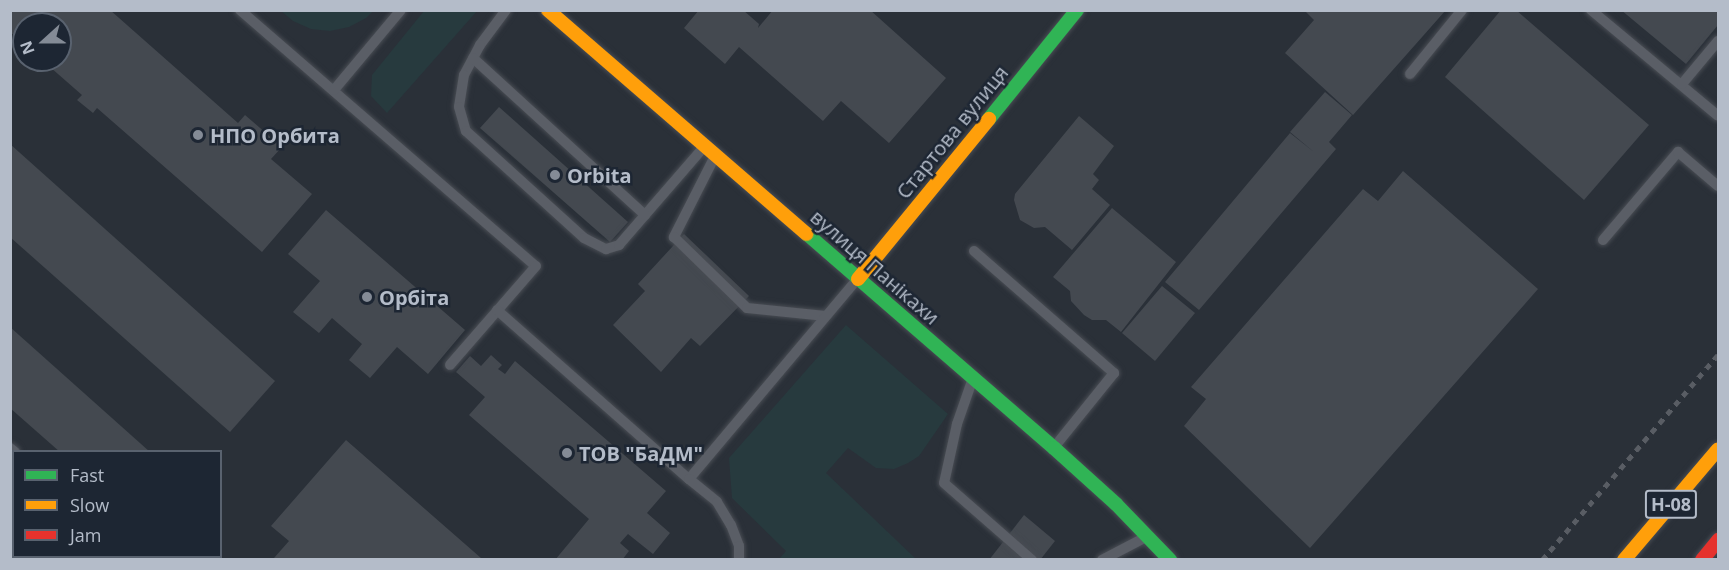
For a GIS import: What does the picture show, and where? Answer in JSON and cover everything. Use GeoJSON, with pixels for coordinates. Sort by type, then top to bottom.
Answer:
{"type":"FeatureCollection","features":[{"type":"Feature","properties":{"kind":"street","name":"вулиця Панікахи"},"geometry":{"type":"LineString","coordinates":[[548,10],[1054,448],[1148,536],[1170,560]]}},
{"type":"Feature","properties":{"kind":"street","name":"Стартова вулиця"},"geometry":{"type":"LineString","coordinates":[[858,279],[1077,10]]}},
{"type":"Feature","properties":{"kind":"street","name":"Н-08"},"geometry":{"type":"LineString","coordinates":[[1624,560],[1719,449]]}},
{"type":"Feature","properties":{"kind":"street"},"geometry":{"type":"LineString","coordinates":[[1702,560],[1719,540]]}},
{"type":"Feature","properties":{"kind":"lane"},"geometry":{"type":"LineString","coordinates":[[240,10],[536,266],[450,365]]}},
{"type":"Feature","properties":{"kind":"lane"},"geometry":{"type":"LineString","coordinates":[[334,90],[401,10]]}},
{"type":"Feature","properties":{"kind":"lane"},"geometry":{"type":"LineString","coordinates":[[506,10],[464,75],[459,107],[466,131],[584,238],[606,249],[619,245],[645,215],[710,150]]}},
{"type":"Feature","properties":{"kind":"lane"},"geometry":{"type":"LineString","coordinates":[[1410,75],[1462,10]]}},
{"type":"Feature","properties":{"kind":"lane"},"geometry":{"type":"LineString","coordinates":[[1591,10],[1719,116]]}},
{"type":"Feature","properties":{"kind":"lane"},"geometry":{"type":"LineString","coordinates":[[1682,84],[1719,41]]}},
{"type":"Feature","properties":{"kind":"lane"},"geometry":{"type":"LineString","coordinates":[[473,58],[645,215]]}},
{"type":"Feature","properties":{"kind":"lane"},"geometry":{"type":"LineString","coordinates":[[710,150],[674,237],[747,308],[826,316]]}},
{"type":"Feature","properties":{"kind":"lane"},"geometry":{"type":"LineString","coordinates":[[1603,240],[1678,152],[1719,186]]}},
{"type":"Feature","properties":{"kind":"lane"},"geometry":{"type":"LineString","coordinates":[[974,251],[1114,373],[1054,448]]}},
{"type":"Feature","properties":{"kind":"lane"},"geometry":{"type":"LineString","coordinates":[[689,479],[858,279]]}},
{"type":"Feature","properties":{"kind":"lane"},"geometry":{"type":"LineString","coordinates":[[497,310],[717,502],[740,546],[739,560]]}},
{"type":"Feature","properties":{"kind":"lane"},"geometry":{"type":"LineString","coordinates":[[973,378],[957,424],[944,483],[1032,560]]}},
{"type":"Feature","properties":{"kind":"lane"},"geometry":{"type":"LineString","coordinates":[[1102,560],[1148,536]]}},
{"type":"Feature","properties":{"kind":"green space"},"geometry":{"type":"Polygon","coordinates":[[[281,11],[373,11],[366,18],[349,27],[330,31],[311,29],[293,21],[281,11]]]}},
{"type":"Feature","properties":{"kind":"green space"},"geometry":{"type":"Polygon","coordinates":[[[424,11],[477,11],[387,113],[371,96],[372,75],[424,11]]]}},
{"type":"Feature","properties":{"kind":"green space"},"geometry":{"type":"Polygon","coordinates":[[[846,325],[948,414],[919,456],[908,463],[894,469],[876,468],[848,448],[826,473],[916,559],[779,559],[786,551],[732,498],[729,458],[846,325]]]}},
{"type":"Feature","properties":{"kind":"building","name":"НПО Орбита"},"geometry":{"type":"Polygon","coordinates":[[[10,10],[110,10],[238,123],[245,115],[282,147],[271,159],[312,194],[262,252],[97,108],[93,113],[77,100],[82,95],[56,72],[72,72],[72,12],[12,12],[12,34],[10,32],[10,10]]]}},
{"type":"Feature","properties":{"kind":"building"},"geometry":{"type":"Polygon","coordinates":[[[699,10],[743,10],[759,24],[758,28],[773,10],[870,10],[946,78],[889,143],[841,101],[823,121],[739,47],[725,64],[684,28],[699,10]]]}},
{"type":"Feature","properties":{"kind":"building"},"geometry":{"type":"Polygon","coordinates":[[[1304,10],[1446,10],[1353,115],[1285,53],[1314,20],[1304,10]]]}},
{"type":"Feature","properties":{"kind":"building"},"geometry":{"type":"Polygon","coordinates":[[[1501,10],[1516,10],[1649,125],[1584,200],[1445,77],[1501,10]]]}},
{"type":"Feature","properties":{"kind":"building"},"geometry":{"type":"Polygon","coordinates":[[[1621,10],[1718,10],[1718,25],[1686,64],[1621,10]]]}},
{"type":"Feature","properties":{"kind":"building"},"geometry":{"type":"Polygon","coordinates":[[[1325,92],[1352,115],[1329,142],[1336,149],[1199,310],[1165,282],[1290,133],[1314,152],[1290,132],[1325,92]]]}},
{"type":"Feature","properties":{"kind":"building","name":"Orbita"},"geometry":{"type":"Polygon","coordinates":[[[499,107],[628,222],[610,242],[480,128],[499,107]]]}},
{"type":"Feature","properties":{"kind":"building"},"geometry":{"type":"Polygon","coordinates":[[[1079,116],[1114,146],[1093,174],[1099,180],[1092,189],[1110,205],[1072,250],[1045,227],[1034,228],[1020,220],[1014,200],[1015,194],[1079,116]]]}},
{"type":"Feature","properties":{"kind":"building"},"geometry":{"type":"Polygon","coordinates":[[[10,144],[275,381],[230,432],[10,237],[10,144]]]}},
{"type":"Feature","properties":{"kind":"building"},"geometry":{"type":"Polygon","coordinates":[[[1403,171],[1538,289],[1310,548],[1184,426],[1206,399],[1191,387],[1363,189],[1378,201],[1403,171]]]}},
{"type":"Feature","properties":{"kind":"building"},"geometry":{"type":"Polygon","coordinates":[[[1112,208],[1176,262],[1121,332],[1106,320],[1092,320],[1084,315],[1071,301],[1070,291],[1053,277],[1112,208]]]}},
{"type":"Feature","properties":{"kind":"building","name":"Орбіта"},"geometry":{"type":"Polygon","coordinates":[[[326,210],[465,330],[428,374],[397,347],[370,378],[349,360],[362,344],[332,318],[319,333],[293,312],[320,281],[288,254],[326,210]]]}},
{"type":"Feature","properties":{"kind":"building"},"geometry":{"type":"Polygon","coordinates":[[[684,234],[749,296],[700,346],[691,338],[661,372],[613,325],[645,291],[638,284],[684,234]]]}},
{"type":"Feature","properties":{"kind":"building"},"geometry":{"type":"Polygon","coordinates":[[[1162,286],[1195,313],[1155,361],[1122,333],[1162,286]]]}},
{"type":"Feature","properties":{"kind":"building"},"geometry":{"type":"Polygon","coordinates":[[[10,327],[148,450],[58,450],[10,408],[10,327]]]}},
{"type":"Feature","properties":{"kind":"building","name":"ТОВ \"БаДМ\""},"geometry":{"type":"Polygon","coordinates":[[[491,355],[502,365],[498,369],[505,374],[515,361],[666,491],[647,513],[670,533],[653,554],[628,534],[620,543],[629,551],[622,560],[555,560],[589,519],[469,415],[485,397],[456,372],[470,356],[481,366],[491,355]]]}},
{"type":"Feature","properties":{"kind":"building"},"geometry":{"type":"Polygon","coordinates":[[[346,440],[481,558],[276,560],[274,558],[289,541],[271,526],[346,440]]]}},
{"type":"Feature","properties":{"kind":"building"},"geometry":{"type":"Polygon","coordinates":[[[1024,515],[1055,541],[1040,560],[989,560],[1024,515]]]}},
{"type":"Feature","properties":{"kind":"railway"},"geometry":{"type":"LineString","coordinates":[[1542,560],[1718,355]]}},
{"type":"Feature","properties":{"kind":"traffic: fast"},"geometry":{"type":"LineString","coordinates":[[989,119],[1077,10]]}},
{"type":"Feature","properties":{"kind":"traffic: fast"},"geometry":{"type":"LineString","coordinates":[[807,234],[1054,448],[1116,504],[1170,560]]}},
{"type":"Feature","properties":{"kind":"traffic: slow"},"geometry":{"type":"LineString","coordinates":[[548,10],[807,234]]}},
{"type":"Feature","properties":{"kind":"traffic: slow"},"geometry":{"type":"LineString","coordinates":[[858,279],[989,119]]}},
{"type":"Feature","properties":{"kind":"traffic: slow"},"geometry":{"type":"LineString","coordinates":[[1624,560],[1718,449]]}},
{"type":"Feature","properties":{"kind":"traffic: jam"},"geometry":{"type":"LineString","coordinates":[[1702,560],[1718,540]]}},
{"type":"Feature","properties":{"kind":"place","name":"НПО Орбита"},"geometry":{"type":"Point","coordinates":[198,135]}},
{"type":"Feature","properties":{"kind":"place","name":"Orbita"},"geometry":{"type":"Point","coordinates":[555,175]}},
{"type":"Feature","properties":{"kind":"place","name":"Орбіта"},"geometry":{"type":"Point","coordinates":[367,297]}},
{"type":"Feature","properties":{"kind":"place","name":"ТОВ \"БаДМ\""},"geometry":{"type":"Point","coordinates":[567,453]}}]}
